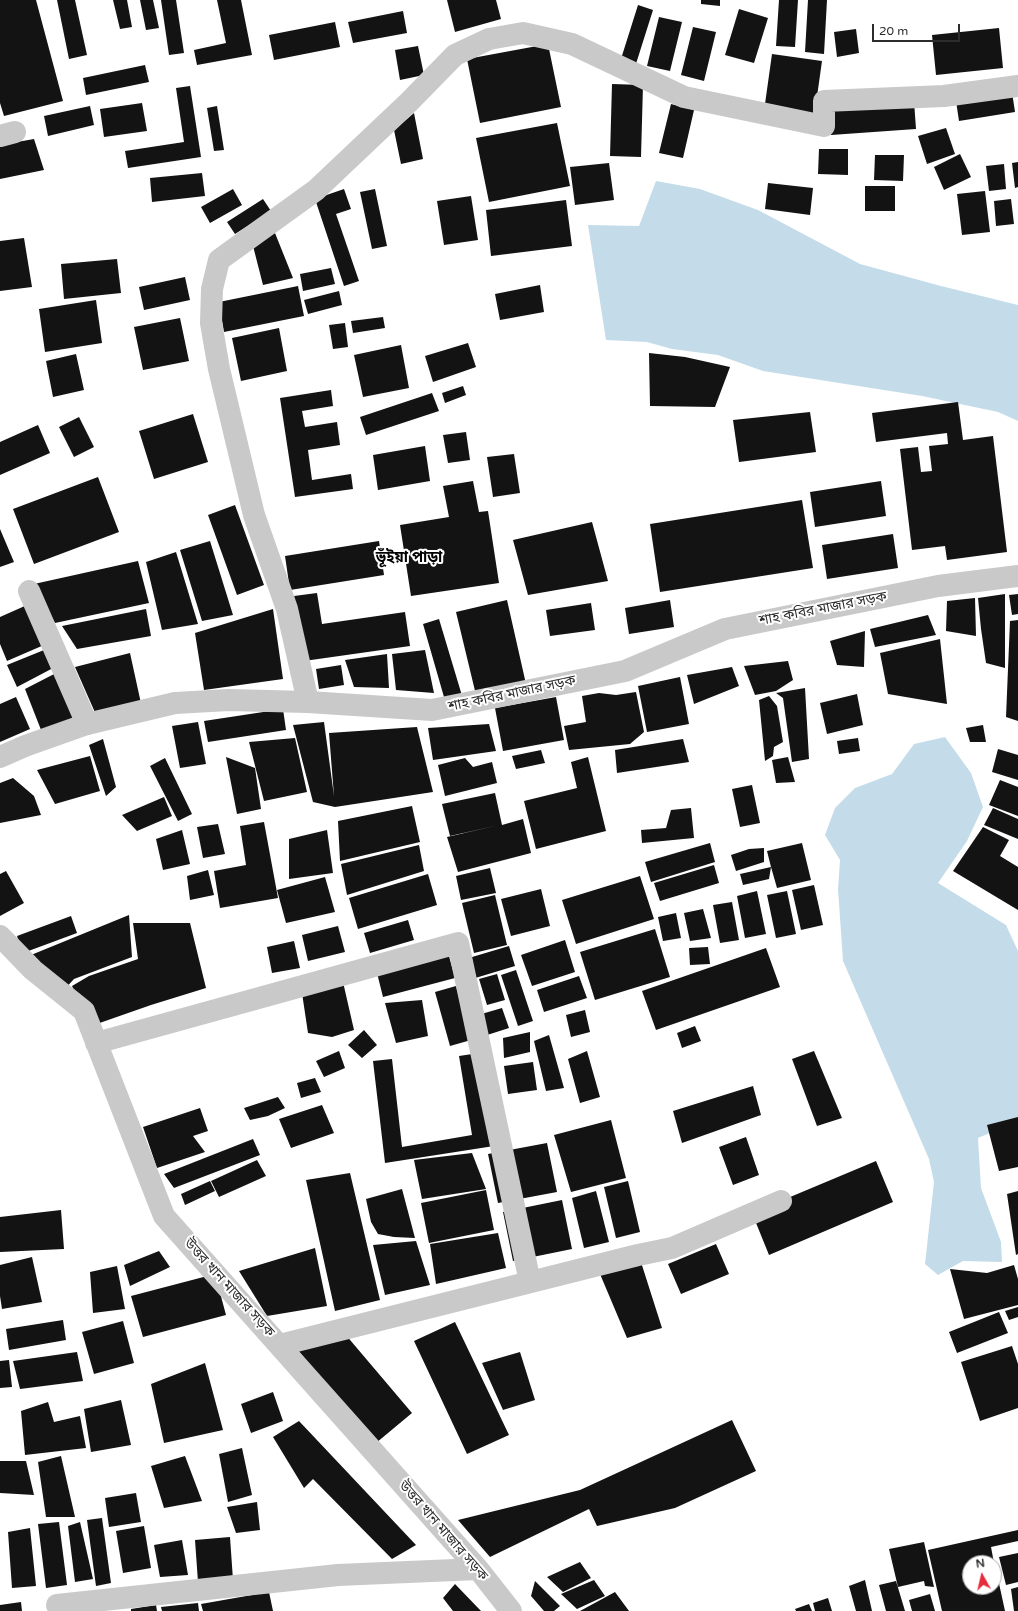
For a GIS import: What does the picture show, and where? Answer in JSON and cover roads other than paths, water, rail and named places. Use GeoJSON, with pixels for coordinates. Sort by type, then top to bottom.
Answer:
{"type":"FeatureCollection","features":[{"type":"Feature","properties":{"kind":"street"},"geometry":{"type":"LineString","coordinates":[[308,702],[287,609],[254,515],[219,369],[210,323],[212,289],[219,260],[316,190],[409,102],[456,55],[489,39],[523,33],[572,44],[684,97],[824,126],[824,101],[944,96],[1018,86]]}},
{"type":"Feature","properties":{"kind":"street","name":"শাহ কবির মাজার সড়ক"},"geometry":{"type":"LineString","coordinates":[[0,757],[25,746],[87,724],[175,703],[229,700],[308,702],[432,710],[625,671],[725,628],[938,586],[1018,576]]}},
{"type":"Feature","properties":{"kind":"street"},"geometry":{"type":"LineString","coordinates":[[29,591],[87,724]]}},
{"type":"Feature","properties":{"kind":"street","name":"উত্তর খান মাজার সড়ক"},"geometry":{"type":"LineString","coordinates":[[0,936],[33,970],[84,1011],[164,1216],[478,1569],[511,1611]]}},
{"type":"Feature","properties":{"kind":"street"},"geometry":{"type":"LineString","coordinates":[[96,1043],[458,943],[530,1282]]}},
{"type":"Feature","properties":{"kind":"street"},"geometry":{"type":"LineString","coordinates":[[280,1345],[638,1255],[672,1248],[781,1200]]}},
{"type":"Feature","properties":{"kind":"street"},"geometry":{"type":"LineString","coordinates":[[57,1605],[338,1575],[478,1569]]}},
{"type":"Feature","properties":{"kind":"water"},"geometry":{"type":"Polygon","coordinates":[[[656,181],[700,189],[758,210],[860,264],[1018,305],[1018,421],[998,412],[922,396],[763,371],[718,355],[672,349],[647,342],[606,340],[588,225],[639,226],[656,181]]]}},
{"type":"Feature","properties":{"kind":"water"},"geometry":{"type":"Polygon","coordinates":[[[945,737],[971,773],[983,807],[967,841],[938,883],[1006,925],[1018,951],[1018,1121],[978,1138],[981,1188],[1001,1242],[1002,1262],[963,1261],[938,1275],[925,1264],[934,1182],[929,1159],[843,961],[838,889],[840,860],[825,835],[835,808],[855,788],[892,774],[914,744],[945,737]]]}},
{"type":"Feature","properties":{"kind":"district","name":"ভূঁইয়া পাড়া"},"geometry":{"type":"Point","coordinates":[409,558]}}]}
